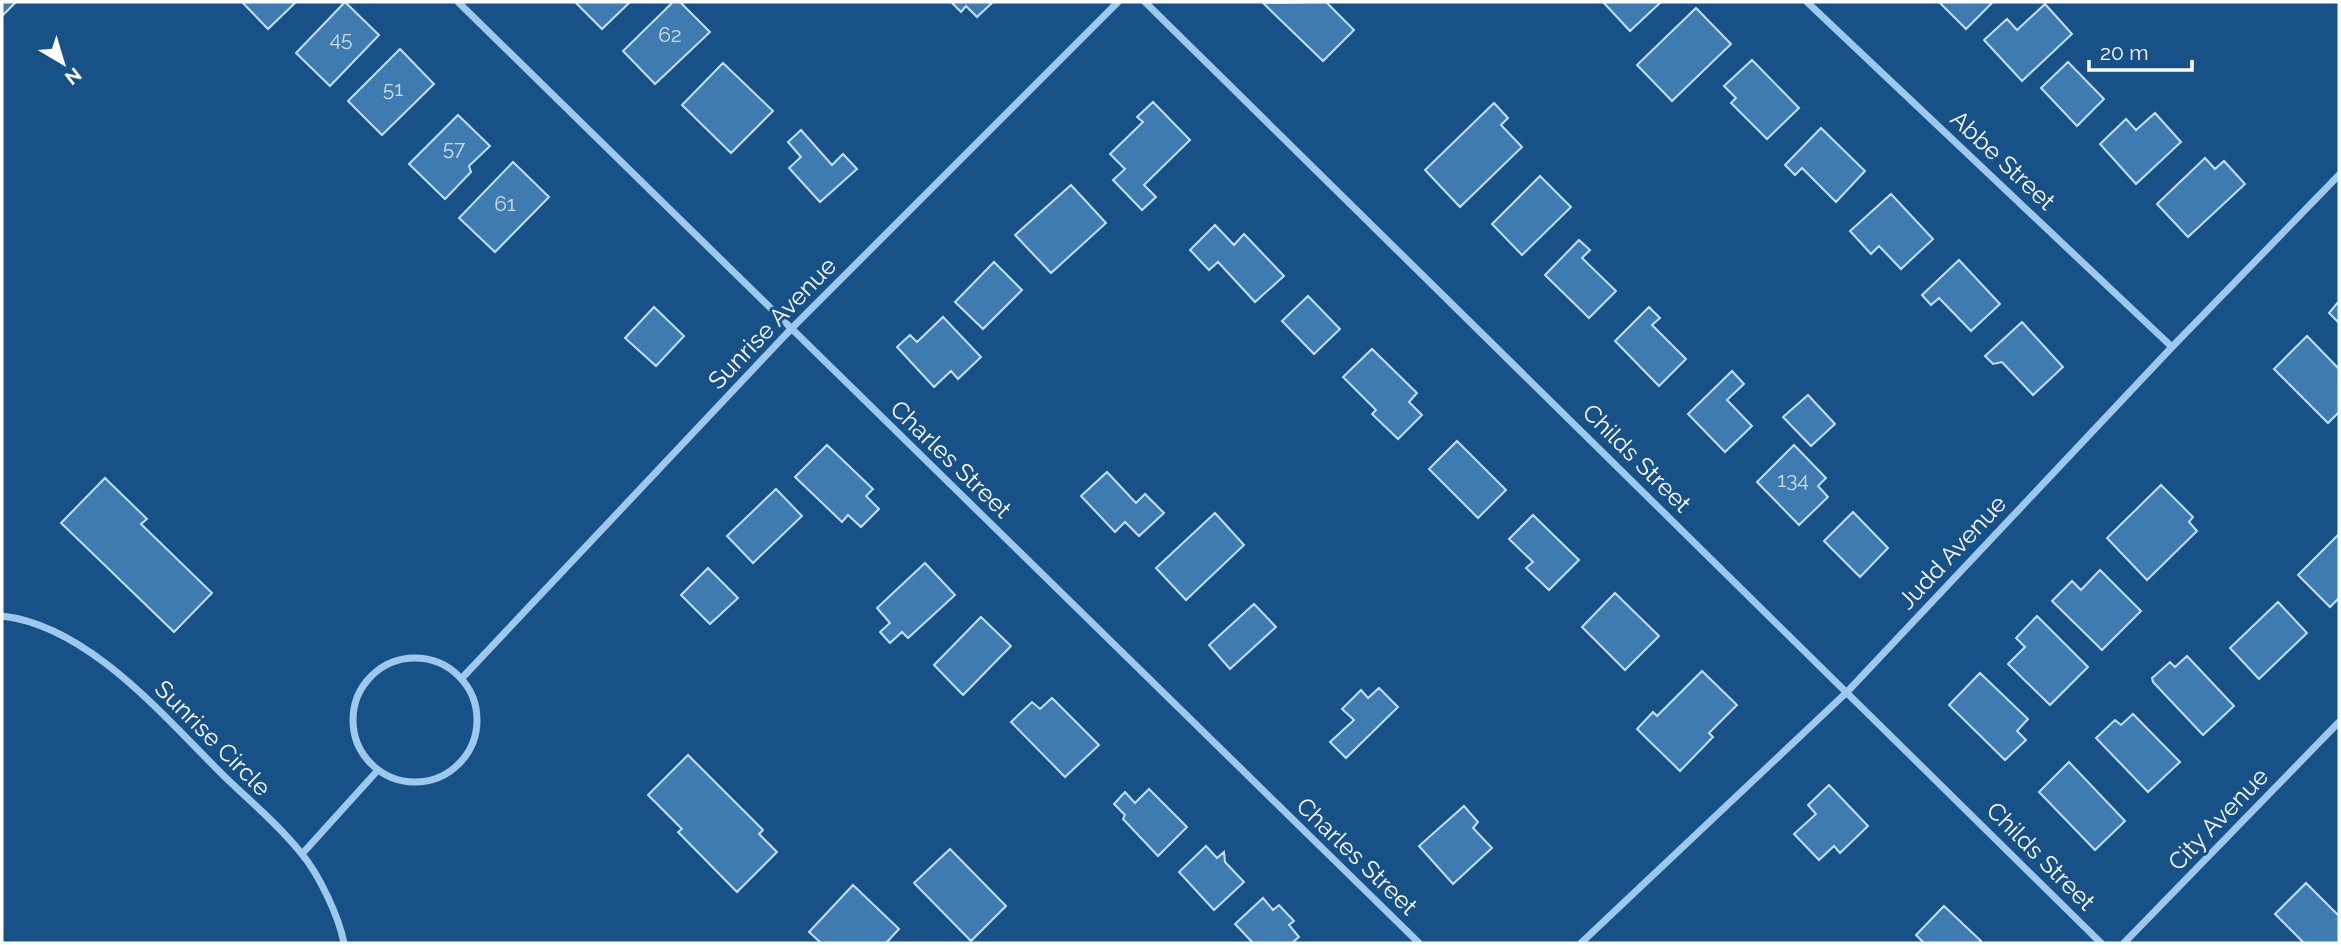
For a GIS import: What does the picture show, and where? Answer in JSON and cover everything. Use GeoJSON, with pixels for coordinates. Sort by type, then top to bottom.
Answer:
{"type":"FeatureCollection","features":[{"type":"Feature","properties":{"kind":"street","name":"Charles Street"},"geometry":{"type":"LineString","coordinates":[[458,2],[1419,943]]}},
{"type":"Feature","properties":{"kind":"street","name":"Sunrise Avenue"},"geometry":{"type":"LineString","coordinates":[[462,678],[791,329],[1118,2]]}},
{"type":"Feature","properties":{"kind":"street","name":"Childs Street"},"geometry":{"type":"LineString","coordinates":[[1145,2],[2101,943]]}},
{"type":"Feature","properties":{"kind":"street","name":"Abbe Street"},"geometry":{"type":"LineString","coordinates":[[1807,2],[2172,347]]}},
{"type":"Feature","properties":{"kind":"street","name":"Judd Avenue"},"geometry":{"type":"LineString","coordinates":[[1581,943],[1847,692],[2172,347],[2339,175]]}},
{"type":"Feature","properties":{"kind":"street","name":"Sunrise Circle"},"geometry":{"type":"LineString","coordinates":[[2,616],[22,618],[68,639],[129,682],[302,854],[341,923],[344,943]]}},
{"type":"Feature","properties":{"kind":"street"},"geometry":{"type":"LineString","coordinates":[[415,657],[441,663],[462,678],[475,700],[478,726],[469,751],[452,770],[428,781],[402,781],[378,770],[361,751],[353,726],[356,701],[369,678],[390,663],[415,657]]}},
{"type":"Feature","properties":{"kind":"street","name":"City Avenue"},"geometry":{"type":"LineString","coordinates":[[2124,943],[2339,722]]}},
{"type":"Feature","properties":{"kind":"street"},"geometry":{"type":"LineString","coordinates":[[302,854],[378,770]]}},
{"type":"Feature","properties":{"kind":"building"},"geometry":{"type":"Polygon","coordinates":[[[2,2],[16,2],[2,16],[2,2]]]}},
{"type":"Feature","properties":{"kind":"building"},"geometry":{"type":"Polygon","coordinates":[[[242,2],[296,2],[268,29],[242,2]]]}},
{"type":"Feature","properties":{"kind":"building"},"geometry":{"type":"Polygon","coordinates":[[[345,2],[379,35],[330,86],[296,53],[345,2]]]}},
{"type":"Feature","properties":{"kind":"building"},"geometry":{"type":"Polygon","coordinates":[[[575,2],[630,2],[602,29],[575,2]]]}},
{"type":"Feature","properties":{"kind":"building"},"geometry":{"type":"Polygon","coordinates":[[[673,2],[680,2],[710,32],[655,84],[623,51],[673,2]]]}},
{"type":"Feature","properties":{"kind":"building"},"geometry":{"type":"Polygon","coordinates":[[[951,2],[993,2],[977,17],[966,6],[961,12],[951,2]]]}},
{"type":"Feature","properties":{"kind":"building"},"geometry":{"type":"Polygon","coordinates":[[[1326,2],[1354,30],[1323,61],[1263,3],[1326,2]]]}},
{"type":"Feature","properties":{"kind":"building"},"geometry":{"type":"Polygon","coordinates":[[[1603,2],[1661,2],[1630,31],[1603,2]]]}},
{"type":"Feature","properties":{"kind":"building"},"geometry":{"type":"Polygon","coordinates":[[[1939,2],[1993,2],[1966,29],[1939,2]]]}},
{"type":"Feature","properties":{"kind":"building"},"geometry":{"type":"Polygon","coordinates":[[[2045,4],[2072,34],[2022,81],[1984,40],[2007,19],[2017,30],[2045,4]]]}},
{"type":"Feature","properties":{"kind":"building"},"geometry":{"type":"Polygon","coordinates":[[[1696,8],[1731,44],[1672,101],[1637,65],[1696,8]]]}},
{"type":"Feature","properties":{"kind":"building"},"geometry":{"type":"Polygon","coordinates":[[[400,49],[434,84],[382,135],[348,101],[400,49]]]}},
{"type":"Feature","properties":{"kind":"building"},"geometry":{"type":"Polygon","coordinates":[[[1752,60],[1799,108],[1767,139],[1731,103],[1736,98],[1724,86],[1752,60]]]}},
{"type":"Feature","properties":{"kind":"building"},"geometry":{"type":"Polygon","coordinates":[[[2068,62],[2104,99],[2077,126],[2041,88],[2068,62]]]}},
{"type":"Feature","properties":{"kind":"building"},"geometry":{"type":"Polygon","coordinates":[[[723,63],[773,111],[731,153],[682,105],[723,63]]]}},
{"type":"Feature","properties":{"kind":"building"},"geometry":{"type":"Polygon","coordinates":[[[1153,102],[1190,140],[1144,185],[1156,197],[1142,210],[1113,180],[1125,169],[1110,154],[1143,122],[1137,117],[1153,102]]]}},
{"type":"Feature","properties":{"kind":"building"},"geometry":{"type":"Polygon","coordinates":[[[1494,103],[1508,118],[1501,125],[1522,147],[1460,207],[1425,170],[1494,103]]]}},
{"type":"Feature","properties":{"kind":"building"},"geometry":{"type":"Polygon","coordinates":[[[2155,113],[2181,142],[2136,184],[2100,144],[2126,119],[2136,130],[2155,113]]]}},
{"type":"Feature","properties":{"kind":"building"},"geometry":{"type":"Polygon","coordinates":[[[458,115],[490,146],[469,166],[471,172],[445,199],[409,164],[458,115]]]}},
{"type":"Feature","properties":{"kind":"building"},"geometry":{"type":"Polygon","coordinates":[[[1821,128],[1865,171],[1836,202],[1802,168],[1795,175],[1785,165],[1821,128]]]}},
{"type":"Feature","properties":{"kind":"building"},"geometry":{"type":"Polygon","coordinates":[[[801,130],[832,165],[843,154],[857,169],[820,202],[789,168],[801,157],[788,142],[801,130]]]}},
{"type":"Feature","properties":{"kind":"building"},"geometry":{"type":"Polygon","coordinates":[[[2205,158],[2215,169],[2224,161],[2245,184],[2188,237],[2157,204],[2205,158]]]}},
{"type":"Feature","properties":{"kind":"building"},"geometry":{"type":"Polygon","coordinates":[[[513,162],[549,197],[495,252],[459,218],[513,162]]]}},
{"type":"Feature","properties":{"kind":"building"},"geometry":{"type":"Polygon","coordinates":[[[1540,176],[1571,207],[1522,255],[1492,224],[1540,176]]]}},
{"type":"Feature","properties":{"kind":"building"},"geometry":{"type":"Polygon","coordinates":[[[1071,185],[1106,223],[1051,273],[1015,235],[1071,185]]]}},
{"type":"Feature","properties":{"kind":"building"},"geometry":{"type":"Polygon","coordinates":[[[1891,194],[1933,239],[1901,269],[1879,246],[1871,254],[1850,231],[1891,194]]]}},
{"type":"Feature","properties":{"kind":"building"},"geometry":{"type":"Polygon","coordinates":[[[1215,225],[1234,245],[1244,234],[1284,276],[1255,302],[1218,262],[1209,270],[1190,250],[1215,225]]]}},
{"type":"Feature","properties":{"kind":"building"},"geometry":{"type":"Polygon","coordinates":[[[1579,240],[1590,250],[1582,258],[1616,291],[1589,318],[1545,275],[1579,240]]]}},
{"type":"Feature","properties":{"kind":"building"},"geometry":{"type":"Polygon","coordinates":[[[1959,260],[2000,304],[1971,331],[1939,298],[1931,305],[1922,295],[1959,260]]]}},
{"type":"Feature","properties":{"kind":"building"},"geometry":{"type":"Polygon","coordinates":[[[994,262],[1022,290],[983,329],[955,302],[994,262]]]}},
{"type":"Feature","properties":{"kind":"building"},"geometry":{"type":"Polygon","coordinates":[[[1308,296],[1340,329],[1314,354],[1282,321],[1308,296]]]}},
{"type":"Feature","properties":{"kind":"building"},"geometry":{"type":"Polygon","coordinates":[[[2339,301],[2339,323],[2329,313],[2339,301]]]}},
{"type":"Feature","properties":{"kind":"building"},"geometry":{"type":"Polygon","coordinates":[[[654,307],[684,336],[656,366],[625,338],[654,307]]]}},
{"type":"Feature","properties":{"kind":"building"},"geometry":{"type":"Polygon","coordinates":[[[1649,307],[1660,318],[1652,325],[1686,359],[1659,386],[1615,341],[1649,307]]]}},
{"type":"Feature","properties":{"kind":"building"},"geometry":{"type":"Polygon","coordinates":[[[943,317],[981,357],[958,379],[951,371],[934,387],[897,347],[910,335],[917,342],[943,317]]]}},
{"type":"Feature","properties":{"kind":"building"},"geometry":{"type":"Polygon","coordinates":[[[2022,322],[2063,367],[2033,395],[2002,362],[1993,364],[1985,356],[2022,322]]]}},
{"type":"Feature","properties":{"kind":"building"},"geometry":{"type":"Polygon","coordinates":[[[2307,336],[2339,369],[2339,412],[2328,423],[2274,369],[2307,336]]]}},
{"type":"Feature","properties":{"kind":"building"},"geometry":{"type":"Polygon","coordinates":[[[1372,349],[1417,393],[1409,402],[1422,415],[1398,439],[1372,414],[1376,410],[1343,377],[1372,349]]]}},
{"type":"Feature","properties":{"kind":"building"},"geometry":{"type":"Polygon","coordinates":[[[1732,371],[1744,384],[1727,400],[1752,426],[1725,452],[1688,414],[1732,371]]]}},
{"type":"Feature","properties":{"kind":"building"},"geometry":{"type":"Polygon","coordinates":[[[1808,395],[1835,424],[1811,446],[1783,417],[1808,395]]]}},
{"type":"Feature","properties":{"kind":"building"},"geometry":{"type":"Polygon","coordinates":[[[1457,441],[1506,490],[1478,518],[1429,469],[1457,441]]]}},
{"type":"Feature","properties":{"kind":"building"},"geometry":{"type":"Polygon","coordinates":[[[827,445],[873,489],[866,496],[879,509],[861,527],[848,515],[842,522],[795,477],[827,445]]]}},
{"type":"Feature","properties":{"kind":"building"},"geometry":{"type":"Polygon","coordinates":[[[1794,445],[1826,478],[1818,486],[1828,497],[1799,525],[1757,482],[1794,445]]]}},
{"type":"Feature","properties":{"kind":"building"},"geometry":{"type":"Polygon","coordinates":[[[1107,472],[1136,503],[1145,494],[1164,513],[1139,536],[1125,522],[1115,532],[1081,496],[1107,472]]]}},
{"type":"Feature","properties":{"kind":"building"},"geometry":{"type":"Polygon","coordinates":[[[105,478],[147,519],[141,524],[212,593],[174,632],[61,523],[105,478]]]}},
{"type":"Feature","properties":{"kind":"building"},"geometry":{"type":"Polygon","coordinates":[[[2161,485],[2193,517],[2189,522],[2197,531],[2147,580],[2107,538],[2161,485]]]}},
{"type":"Feature","properties":{"kind":"building"},"geometry":{"type":"Polygon","coordinates":[[[776,489],[802,516],[753,563],[727,536],[776,489]]]}},
{"type":"Feature","properties":{"kind":"building"},"geometry":{"type":"Polygon","coordinates":[[[1853,512],[1888,548],[1860,577],[1824,541],[1853,512]]]}},
{"type":"Feature","properties":{"kind":"building"},"geometry":{"type":"Polygon","coordinates":[[[1215,513],[1244,545],[1186,600],[1156,568],[1215,513]]]}},
{"type":"Feature","properties":{"kind":"building"},"geometry":{"type":"Polygon","coordinates":[[[1533,515],[1579,560],[1549,590],[1526,568],[1533,562],[1509,539],[1533,515]]]}},
{"type":"Feature","properties":{"kind":"building"},"geometry":{"type":"Polygon","coordinates":[[[2339,534],[2339,598],[2330,607],[2298,575],[2339,534]]]}},
{"type":"Feature","properties":{"kind":"building"},"geometry":{"type":"Polygon","coordinates":[[[925,563],[955,595],[908,638],[902,632],[890,643],[880,632],[890,623],[877,608],[925,563]]]}},
{"type":"Feature","properties":{"kind":"building"},"geometry":{"type":"Polygon","coordinates":[[[708,568],[738,598],[710,624],[681,595],[708,568]]]}},
{"type":"Feature","properties":{"kind":"building"},"geometry":{"type":"Polygon","coordinates":[[[2100,570],[2141,611],[2102,650],[2052,601],[2072,581],[2081,590],[2100,570]]]}},
{"type":"Feature","properties":{"kind":"building"},"geometry":{"type":"Polygon","coordinates":[[[1615,593],[1659,636],[1625,670],[1582,627],[1615,593]]]}},
{"type":"Feature","properties":{"kind":"building"},"geometry":{"type":"Polygon","coordinates":[[[2278,602],[2307,633],[2259,679],[2230,648],[2278,602]]]}},
{"type":"Feature","properties":{"kind":"building"},"geometry":{"type":"Polygon","coordinates":[[[1254,604],[1276,627],[1230,669],[1209,645],[1254,604]]]}},
{"type":"Feature","properties":{"kind":"building"},"geometry":{"type":"Polygon","coordinates":[[[2037,616],[2088,667],[2050,705],[2008,664],[2025,647],[2016,638],[2037,616]]]}},
{"type":"Feature","properties":{"kind":"building"},"geometry":{"type":"Polygon","coordinates":[[[981,617],[1011,646],[963,695],[934,665],[981,617]]]}},
{"type":"Feature","properties":{"kind":"building"},"geometry":{"type":"Polygon","coordinates":[[[2187,656],[2234,706],[2203,735],[2152,678],[2170,662],[2175,667],[2187,656]]]}},
{"type":"Feature","properties":{"kind":"building"},"geometry":{"type":"Polygon","coordinates":[[[1702,671],[1737,705],[1709,733],[1713,737],[1680,771],[1637,729],[1653,712],[1657,716],[1702,671]]]}},
{"type":"Feature","properties":{"kind":"building"},"geometry":{"type":"Polygon","coordinates":[[[1980,673],[2028,719],[2017,731],[2026,740],[2005,760],[1949,705],[1980,673]]]}},
{"type":"Feature","properties":{"kind":"building"},"geometry":{"type":"Polygon","coordinates":[[[1379,688],[1398,707],[1346,758],[1330,742],[1354,720],[1342,709],[1361,690],[1368,698],[1379,688]]]}},
{"type":"Feature","properties":{"kind":"building"},"geometry":{"type":"Polygon","coordinates":[[[1052,698],[1099,745],[1065,777],[1011,722],[1032,702],[1040,709],[1052,698]]]}},
{"type":"Feature","properties":{"kind":"building"},"geometry":{"type":"Polygon","coordinates":[[[2133,714],[2180,762],[2148,792],[2096,738],[2115,720],[2121,725],[2133,714]]]}},
{"type":"Feature","properties":{"kind":"building"},"geometry":{"type":"Polygon","coordinates":[[[688,755],[763,830],[759,834],[777,852],[737,892],[678,832],[682,829],[648,795],[688,755]]]}},
{"type":"Feature","properties":{"kind":"building"},"geometry":{"type":"Polygon","coordinates":[[[2069,762],[2125,821],[2095,850],[2039,792],[2069,762]]]}},
{"type":"Feature","properties":{"kind":"building"},"geometry":{"type":"Polygon","coordinates":[[[1829,785],[1868,826],[1840,853],[1834,846],[1819,860],[1794,834],[1816,814],[1808,805],[1829,785]]]}},
{"type":"Feature","properties":{"kind":"building"},"geometry":{"type":"Polygon","coordinates":[[[1149,789],[1187,827],[1158,856],[1123,819],[1125,815],[1114,804],[1125,792],[1135,803],[1149,789]]]}},
{"type":"Feature","properties":{"kind":"building"},"geometry":{"type":"Polygon","coordinates":[[[1464,806],[1478,822],[1473,828],[1492,848],[1453,884],[1419,846],[1464,806]]]}},
{"type":"Feature","properties":{"kind":"building"},"geometry":{"type":"Polygon","coordinates":[[[1206,846],[1217,858],[1224,852],[1225,862],[1244,882],[1214,910],[1179,872],[1206,846]]]}},
{"type":"Feature","properties":{"kind":"building"},"geometry":{"type":"Polygon","coordinates":[[[950,849],[1006,906],[971,941],[914,883],[950,849]]]}},
{"type":"Feature","properties":{"kind":"building"},"geometry":{"type":"Polygon","coordinates":[[[2306,883],[2339,916],[2339,943],[2304,943],[2275,914],[2306,883]]]}},
{"type":"Feature","properties":{"kind":"building"},"geometry":{"type":"Polygon","coordinates":[[[853,885],[899,929],[886,943],[821,943],[809,932],[853,885]]]}},
{"type":"Feature","properties":{"kind":"building"},"geometry":{"type":"Polygon","coordinates":[[[1263,898],[1273,910],[1279,905],[1294,921],[1289,925],[1299,937],[1292,943],[1253,943],[1235,924],[1263,898]]]}},
{"type":"Feature","properties":{"kind":"building"},"geometry":{"type":"Polygon","coordinates":[[[1944,906],[1981,941],[1979,943],[1924,943],[1916,935],[1944,906]]]}}]}
